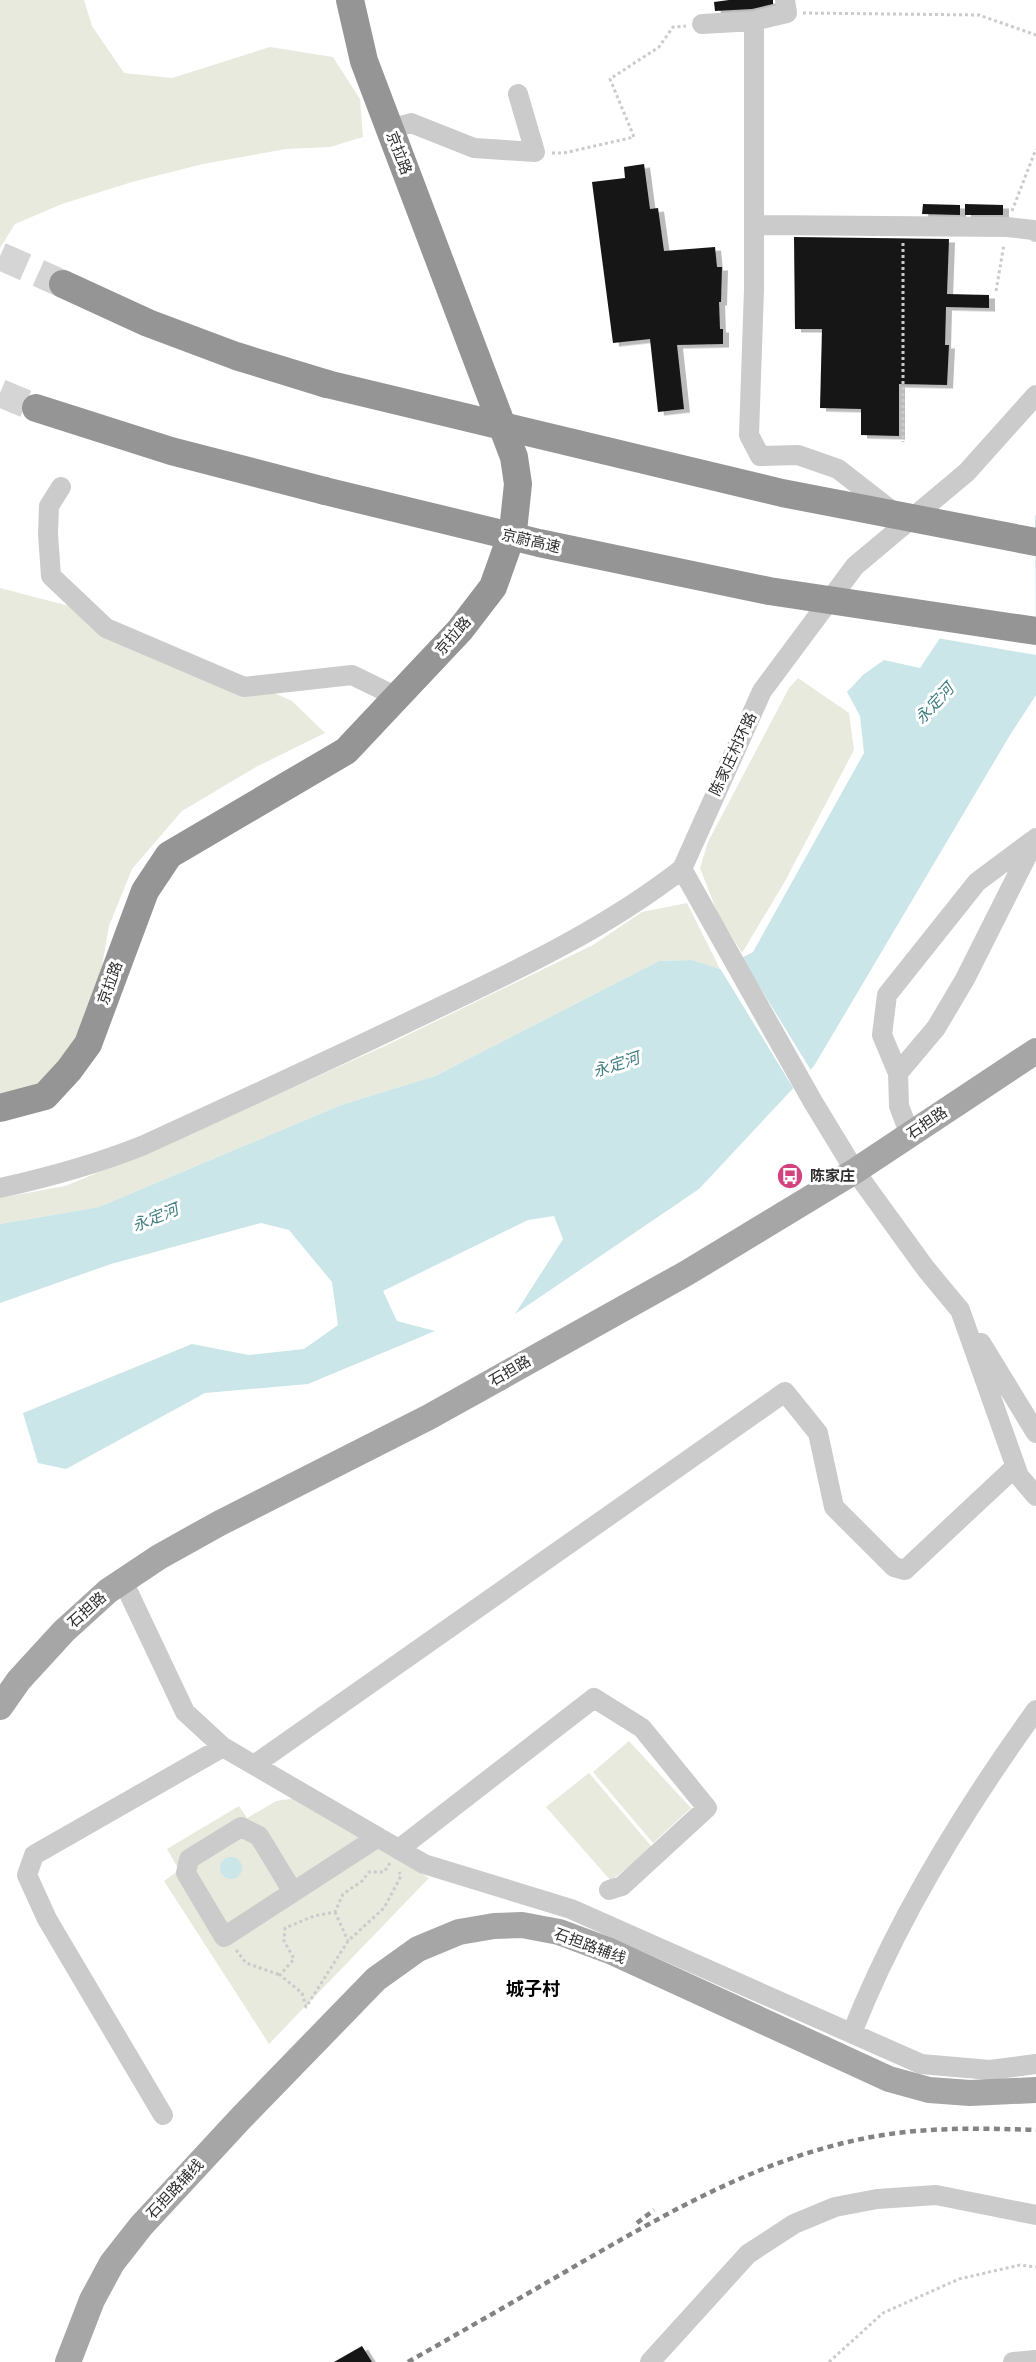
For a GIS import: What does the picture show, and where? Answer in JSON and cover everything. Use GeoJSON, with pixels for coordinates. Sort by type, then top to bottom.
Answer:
{"type":"FeatureCollection","features":[{"type":"Feature","properties":{"kind":"highway","name":"京拉路"},"geometry":{"type":"LineString","coordinates":[[0,1108],[45,1096],[69,1070],[88,1044],[145,891],[169,855],[345,751],[460,630],[493,587],[513,531],[518,484],[514,457],[364,61],[350,0]]}},
{"type":"Feature","properties":{"kind":"highway"},"geometry":{"type":"LineString","coordinates":[[63,284],[148,323],[236,356],[327,384],[782,493],[1036,542]]}},
{"type":"Feature","properties":{"kind":"highway","name":"京蔚高速"},"geometry":{"type":"LineString","coordinates":[[36,408],[171,451],[539,543],[769,591],[1036,631]]}},
{"type":"Feature","properties":{"kind":"main road","name":"石担路"},"geometry":{"type":"LineString","coordinates":[[0,1707],[19,1680],[64,1631],[108,1591],[159,1557],[220,1523],[429,1417],[685,1274],[855,1171],[1036,1051]]}},
{"type":"Feature","properties":{"kind":"main road","name":"石担路辅线"},"geometry":{"type":"LineString","coordinates":[[68,2362],[92,2300],[112,2263],[141,2226],[241,2118],[376,1979],[418,1949],[459,1932],[494,1926],[522,1925],[559,1932],[610,1951],[889,2079],[919,2087],[970,2093],[1036,2090]]}},
{"type":"Feature","properties":{"kind":"street"},"geometry":{"type":"LineString","coordinates":[[702,24],[754,21],[786,6]]}},
{"type":"Feature","properties":{"kind":"street"},"geometry":{"type":"LineString","coordinates":[[754,21],[754,225],[749,435],[760,456],[798,455],[838,469],[906,523]]}},
{"type":"Feature","properties":{"kind":"street"},"geometry":{"type":"LineString","coordinates":[[390,129],[411,123],[474,148],[535,152],[518,94]]}},
{"type":"Feature","properties":{"kind":"street"},"geometry":{"type":"LineString","coordinates":[[754,225],[1007,227],[1036,232]]}},
{"type":"Feature","properties":{"kind":"street","name":"陈家庄村环路"},"geometry":{"type":"LineString","coordinates":[[682,869],[762,691],[855,566],[967,472],[1036,395]]}},
{"type":"Feature","properties":{"kind":"street"},"geometry":{"type":"LineString","coordinates":[[61,487],[49,506],[51,576],[106,628],[244,687],[352,675],[397,697]]}},
{"type":"Feature","properties":{"kind":"street"},"geometry":{"type":"LineString","coordinates":[[898,1073],[936,1028],[960,989],[1036,838]]}},
{"type":"Feature","properties":{"kind":"street"},"geometry":{"type":"LineString","coordinates":[[910,1135],[899,1106],[898,1073],[882,1035],[887,994],[977,882],[1036,838]]}},
{"type":"Feature","properties":{"kind":"street"},"geometry":{"type":"LineString","coordinates":[[0,1188],[53,1176],[124,1153],[326,1061],[519,969],[646,897],[682,869],[720,939],[855,1171],[926,1269],[960,1310],[1036,1432]]}},
{"type":"Feature","properties":{"kind":"street"},"geometry":{"type":"LineString","coordinates":[[960,1310],[1018,1476],[1036,1496]]}},
{"type":"Feature","properties":{"kind":"street"},"geometry":{"type":"LineString","coordinates":[[254,1765],[784,1392],[818,1433],[834,1507],[894,1567],[905,1570],[1015,1467]]}},
{"type":"Feature","properties":{"kind":"street"},"geometry":{"type":"LineString","coordinates":[[123,1581],[185,1712],[224,1747],[378,1837],[396,1853],[424,1864],[572,1909],[921,2064],[990,2070],[1036,2064]]}},
{"type":"Feature","properties":{"kind":"street"},"geometry":{"type":"LineString","coordinates":[[396,1853],[594,1698],[642,1728],[707,1808],[622,1886],[609,1890]]}},
{"type":"Feature","properties":{"kind":"street"},"geometry":{"type":"LineString","coordinates":[[852,2033],[918,1893],[999,1761],[1036,1710]]}},
{"type":"Feature","properties":{"kind":"street"},"geometry":{"type":"LineString","coordinates":[[163,2115],[47,1919],[27,1875],[34,1856],[224,1747]]}},
{"type":"Feature","properties":{"kind":"street"},"geometry":{"type":"LineString","coordinates":[[293,1892],[259,1836],[241,1827],[189,1859],[186,1873],[224,1937],[378,1837]]}},
{"type":"Feature","properties":{"kind":"street"},"geometry":{"type":"LineString","coordinates":[[650,2362],[748,2254],[794,2224],[835,2207],[877,2199],[936,2195],[1036,2215]]}},
{"type":"Feature","properties":{"kind":"street"},"geometry":{"type":"LineString","coordinates":[[1013,2362],[1036,2360]]}},
{"type":"Feature","properties":{"kind":"path"},"geometry":{"type":"LineString","coordinates":[[786,6],[979,15],[1036,35]]}},
{"type":"Feature","properties":{"kind":"path"},"geometry":{"type":"LineString","coordinates":[[535,152],[564,153],[634,136],[610,79],[659,47],[673,27],[702,24]]}},
{"type":"Feature","properties":{"kind":"path"},"geometry":{"type":"LineString","coordinates":[[903,226],[903,442]]}},
{"type":"Feature","properties":{"kind":"path"},"geometry":{"type":"LineString","coordinates":[[348,1941],[335,1912],[343,1894],[362,1881],[369,1872],[384,1872],[396,1853]]}},
{"type":"Feature","properties":{"kind":"path"},"geometry":{"type":"LineString","coordinates":[[224,1937],[246,1963],[280,1975],[302,1993],[306,2007],[348,1941],[384,1908],[401,1876],[396,1853]]}},
{"type":"Feature","properties":{"kind":"path"},"geometry":{"type":"LineString","coordinates":[[280,1975],[294,1959],[284,1941],[285,1928],[314,1916],[335,1912]]}},
{"type":"Feature","properties":{"kind":"path"},"geometry":{"type":"LineString","coordinates":[[829,2362],[883,2313],[958,2279],[1020,2265],[1036,2266]]}},
{"type":"Feature","properties":{"kind":"shaded area"},"geometry":{"type":"Polygon","coordinates":[[[0,0],[84,0],[92,26],[124,73],[172,78],[270,47],[333,57],[360,99],[363,137],[330,147],[286,149],[203,164],[132,182],[62,204],[15,224],[0,248],[0,0]]]}},
{"type":"Feature","properties":{"kind":"shaded area"},"geometry":{"type":"Polygon","coordinates":[[[0,588],[96,613],[292,701],[325,733],[256,767],[182,811],[132,869],[109,926],[97,994],[72,1047],[35,1090],[0,1097],[0,588]]]}},
{"type":"Feature","properties":{"kind":"shaded area"},"geometry":{"type":"Polygon","coordinates":[[[798,678],[849,713],[854,750],[784,883],[742,953],[718,914],[700,868],[708,842],[789,688],[798,678]]]}},
{"type":"Feature","properties":{"kind":"shaded area"},"geometry":{"type":"Polygon","coordinates":[[[687,903],[720,969],[692,960],[659,961],[435,1076],[341,1105],[99,1207],[0,1224],[0,1198],[65,1186],[161,1147],[389,1044],[593,945],[642,912],[687,903]]]}},
{"type":"Feature","properties":{"kind":"shaded area"},"geometry":{"type":"Polygon","coordinates":[[[629,1741],[691,1808],[653,1843],[593,1772],[629,1741]]]}},
{"type":"Feature","properties":{"kind":"shaded area"},"geometry":{"type":"Polygon","coordinates":[[[589,1773],[652,1847],[611,1881],[546,1807],[589,1773]]]}},
{"type":"Feature","properties":{"kind":"shaded area"},"geometry":{"type":"Polygon","coordinates":[[[296,1798],[429,1878],[269,2044],[164,1881],[179,1870],[167,1849],[239,1806],[247,1818],[276,1801],[296,1798]]]}},
{"type":"Feature","properties":{"kind":"water","name":"永定河"},"geometry":{"type":"Polygon","coordinates":[[[1036,515],[1036,695],[814,1066],[699,1189],[515,1314],[563,1239],[554,1216],[528,1220],[383,1291],[397,1321],[435,1331],[308,1384],[205,1393],[66,1469],[38,1463],[23,1413],[192,1344],[249,1355],[304,1349],[338,1325],[332,1282],[289,1230],[261,1223],[111,1264],[0,1303],[0,1224],[99,1207],[341,1105],[435,1076],[659,961],[692,960],[720,969],[753,952],[864,753],[860,716],[847,692],[863,675],[884,660],[920,668],[1012,530],[1036,515]]]}},
{"type":"Feature","properties":{"kind":"water"},"geometry":{"type":"Polygon","coordinates":[[[231,1857],[239,1860],[242,1868],[239,1876],[231,1879],[223,1876],[220,1868],[223,1860],[231,1857]]]}},
{"type":"Feature","properties":{"kind":"pier"},"geometry":{"type":"Polygon","coordinates":[[[1035,513],[1036,655],[937,638],[1010,528],[1035,513]]]}},
{"type":"Feature","properties":{"kind":"pier"},"geometry":{"type":"Polygon","coordinates":[[[740,955],[812,1072],[795,1091],[718,965],[740,955]]]}},
{"type":"Feature","properties":{"kind":"building"},"geometry":{"type":"Polygon","coordinates":[[[773,0],[773,4],[752,9],[715,11],[714,2],[773,0]]]}},
{"type":"Feature","properties":{"kind":"building"},"geometry":{"type":"Polygon","coordinates":[[[644,164],[650,209],[658,208],[664,251],[715,247],[717,267],[722,267],[721,302],[719,302],[723,344],[677,345],[684,409],[658,412],[650,339],[613,343],[592,182],[625,178],[624,167],[644,164]]]}},
{"type":"Feature","properties":{"kind":"building"},"geometry":{"type":"Polygon","coordinates":[[[923,204],[960,205],[960,215],[922,214],[923,204]]]}},
{"type":"Feature","properties":{"kind":"building"},"geometry":{"type":"Polygon","coordinates":[[[965,204],[1003,205],[1003,215],[965,215],[965,204]]]}},
{"type":"Feature","properties":{"kind":"building"},"geometry":{"type":"Polygon","coordinates":[[[794,237],[949,239],[947,294],[989,295],[989,308],[946,307],[945,345],[949,345],[947,385],[899,384],[899,436],[861,435],[861,409],[820,408],[822,329],[795,329],[794,237]]]}},
{"type":"Feature","properties":{"kind":"building"},"geometry":{"type":"Polygon","coordinates":[[[362,2346],[372,2362],[334,2362],[362,2346]]]}},
{"type":"Feature","properties":{"kind":"tunnel"},"geometry":{"type":"LineString","coordinates":[[0,256],[63,284]]}},
{"type":"Feature","properties":{"kind":"tunnel"},"geometry":{"type":"LineString","coordinates":[[0,393],[36,408]]}},
{"type":"Feature","properties":{"kind":"railway"},"geometry":{"type":"LineString","coordinates":[[408,2362],[652,2222],[724,2186],[798,2156],[837,2145],[897,2133],[956,2129],[1036,2130]]}},
{"type":"Feature","properties":{"kind":"railway"},"geometry":{"type":"LineString","coordinates":[[637,2223],[654,2210]]}},
{"type":"Feature","properties":{"kind":"place","name":"陈家庄"},"geometry":{"type":"Point","coordinates":[790,1176]}},
{"type":"Feature","properties":{"kind":"district","name":"城子村"},"geometry":{"type":"Point","coordinates":[533,1989]}}]}
